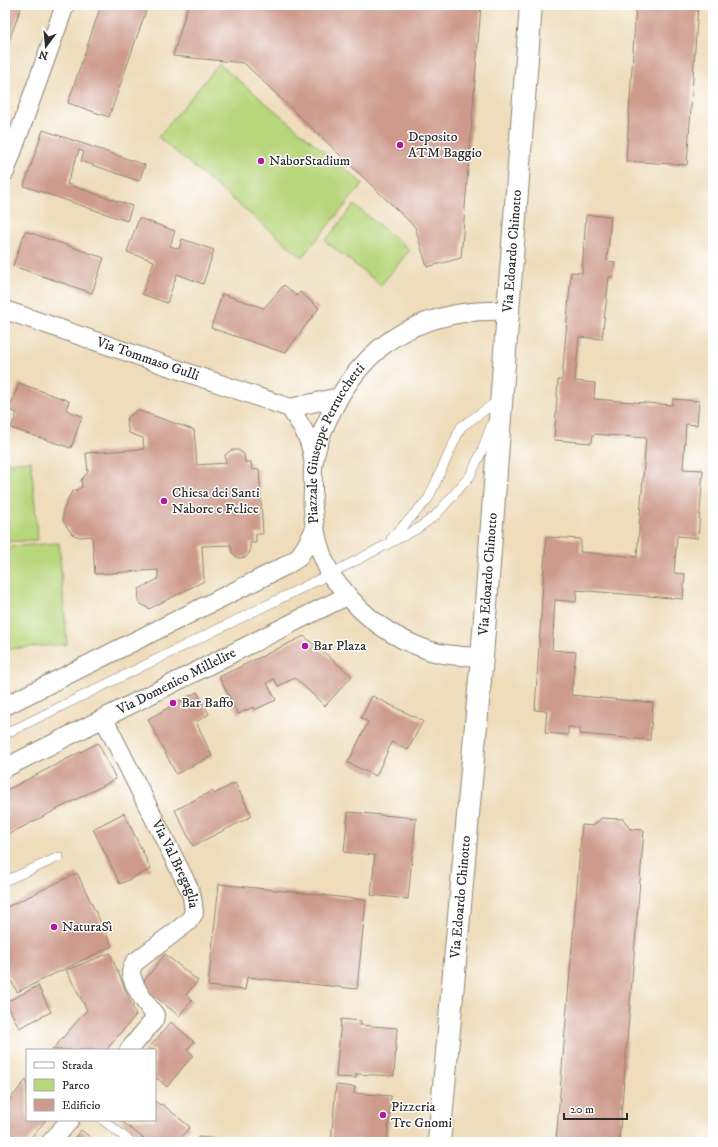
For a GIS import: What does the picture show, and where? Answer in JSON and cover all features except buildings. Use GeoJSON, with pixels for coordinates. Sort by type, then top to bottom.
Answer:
{"type":"FeatureCollection","features":[{"type":"Feature","properties":{"kind":"street"},"geometry":{"type":"LineString","coordinates":[[5,172],[65,5]]}},
{"type":"Feature","properties":{"kind":"street","name":"Via Edoardo Chinotto"},"geometry":{"type":"LineString","coordinates":[[439,1142],[482,657],[500,399],[531,5]]}},
{"type":"Feature","properties":{"kind":"street","name":"Via Tommaso Gulli"},"geometry":{"type":"LineString","coordinates":[[5,310],[290,408]]}},
{"type":"Feature","properties":{"kind":"street","name":"Piazzale Giuseppe Perrucchetti"},"geometry":{"type":"LineString","coordinates":[[482,657],[445,654],[428,650],[408,642],[386,631],[366,616],[347,596],[330,574],[320,548],[315,529],[312,508],[313,462],[325,424],[338,398],[354,374],[389,341],[415,326],[447,315],[478,310],[508,311]]}},
{"type":"Feature","properties":{"kind":"street"},"geometry":{"type":"LineString","coordinates":[[313,462],[312,448],[309,440],[290,408],[338,398]]}},
{"type":"Feature","properties":{"kind":"street"},"geometry":{"type":"LineString","coordinates":[[5,706],[285,566],[298,558],[315,529]]}},
{"type":"Feature","properties":{"kind":"street","name":"Via Domenico Millelire"},"geometry":{"type":"LineString","coordinates":[[5,768],[347,596]]}},
{"type":"Feature","properties":{"kind":"street","name":"Via Val Bregaglia"},"geometry":{"type":"LineString","coordinates":[[104,719],[189,888],[192,897],[194,914],[188,922],[134,963],[131,972],[134,980],[143,1000],[155,1015],[154,1020],[130,1049]]}},
{"type":"Feature","properties":{"kind":"street"},"geometry":{"type":"LineString","coordinates":[[51,1142],[69,1121]]}},
{"type":"Feature","properties":{"kind":"lane"},"geometry":{"type":"LineString","coordinates":[[388,543],[428,499],[461,427],[500,399]]}},
{"type":"Feature","properties":{"kind":"lane","name":"Via Domenico Millelire"},"geometry":{"type":"LineString","coordinates":[[5,734],[330,574],[417,529],[436,515],[470,476],[481,453],[500,399]]}},
{"type":"Feature","properties":{"kind":"lane"},"geometry":{"type":"LineString","coordinates":[[5,881],[59,857]]}},
{"type":"Feature","properties":{"kind":"lane"},"geometry":{"type":"LineString","coordinates":[[104,1121],[131,1142]]}},
{"type":"Feature","properties":{"kind":"green space","name":"NaborStadium"},"geometry":{"type":"Polygon","coordinates":[[[219,64],[363,184],[302,257],[158,137],[219,64]]]}},
{"type":"Feature","properties":{"kind":"green space"},"geometry":{"type":"Polygon","coordinates":[[[354,205],[410,250],[381,285],[325,241],[354,205]]]}},
{"type":"Feature","properties":{"kind":"green space"},"geometry":{"type":"Polygon","coordinates":[[[31,461],[38,540],[5,542],[5,463],[31,461]]]}},
{"type":"Feature","properties":{"kind":"green space"},"geometry":{"type":"Polygon","coordinates":[[[59,543],[67,644],[8,649],[5,614],[5,547],[59,543]]]}},
{"type":"Feature","properties":{"kind":"place","name":"Deposito ATM Baggio"},"geometry":{"type":"Point","coordinates":[400,145]}},
{"type":"Feature","properties":{"kind":"place","name":"NaborStadium"},"geometry":{"type":"Point","coordinates":[261,161]}},
{"type":"Feature","properties":{"kind":"place","name":"Chiesa dei Santi Nabore e Felice"},"geometry":{"type":"Point","coordinates":[164,501]}},
{"type":"Feature","properties":{"kind":"place","name":"Bar Plaza"},"geometry":{"type":"Point","coordinates":[305,646]}},
{"type":"Feature","properties":{"kind":"place","name":"Bar Baffo"},"geometry":{"type":"Point","coordinates":[173,703]}},
{"type":"Feature","properties":{"kind":"place","name":"NaturaSì"},"geometry":{"type":"Point","coordinates":[54,927]}},
{"type":"Feature","properties":{"kind":"place","name":"Pizzeria Tre Gnomi"},"geometry":{"type":"Point","coordinates":[383,1115]}}]}
